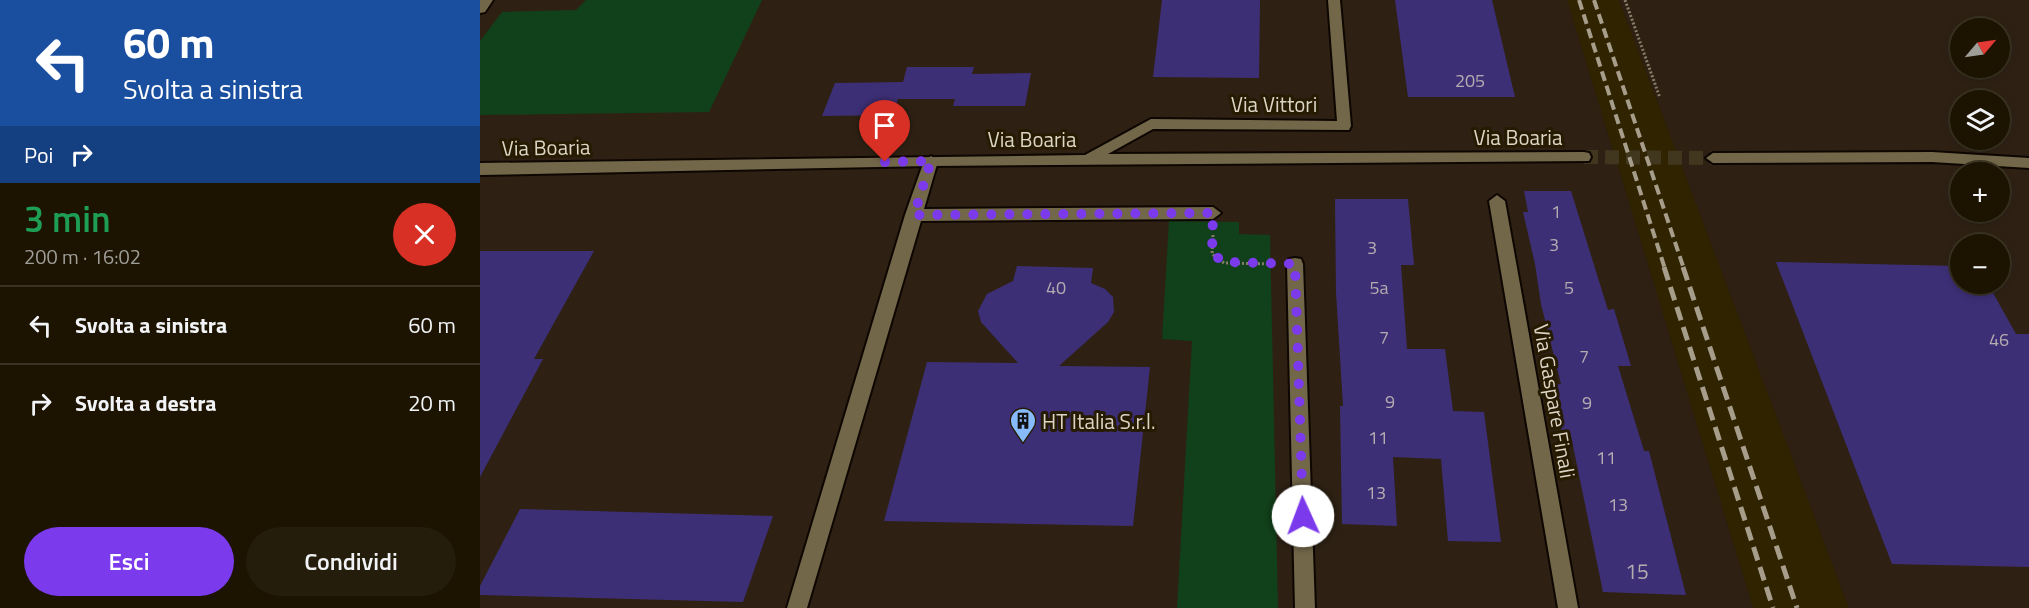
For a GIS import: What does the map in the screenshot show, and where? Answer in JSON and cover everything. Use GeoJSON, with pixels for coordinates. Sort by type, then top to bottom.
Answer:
{"type":"FeatureCollection","features":[{"type":"Feature","properties":{"kind":"street"},"geometry":{"type":"LineString","coordinates":[[480,9],[487,0]]}},
{"type":"Feature","properties":{"kind":"street","name":"Via Vittori"},"geometry":{"type":"LineString","coordinates":[[1087,160],[1151,124],[1344,126],[1334,0]]}},
{"type":"Feature","properties":{"kind":"street","name":"Via Boaria"},"geometry":{"type":"LineString","coordinates":[[480,169],[931,161],[1584,157]]}},
{"type":"Feature","properties":{"kind":"street"},"geometry":{"type":"LineString","coordinates":[[1713,158],[1932,157],[2029,163]]}},
{"type":"Feature","properties":{"kind":"street"},"geometry":{"type":"LineString","coordinates":[[796,608],[931,161]]}},
{"type":"Feature","properties":{"kind":"street","name":"Via Gaspare Finali"},"geometry":{"type":"LineString","coordinates":[[1497,201],[1569,608]]}},
{"type":"Feature","properties":{"kind":"street"},"geometry":{"type":"LineString","coordinates":[[914,215],[1213,213]]}},
{"type":"Feature","properties":{"kind":"street"},"geometry":{"type":"LineString","coordinates":[[1295,264],[1305,608]]}},
{"type":"Feature","properties":{"kind":"path"},"geometry":{"type":"LineString","coordinates":[[1625,0],[1660,98]]}},
{"type":"Feature","properties":{"kind":"path"},"geometry":{"type":"LineString","coordinates":[[1213,213],[1212,254],[1224,262],[1295,264]]}},
{"type":"Feature","properties":{"kind":"shaded area"},"geometry":{"type":"Polygon","coordinates":[[[480,0],[1567,0],[1753,608],[480,608],[480,0]]]}},
{"type":"Feature","properties":{"kind":"shaded area"},"geometry":{"type":"Polygon","coordinates":[[[1567,0],[1619,0],[1849,608],[1753,608],[1567,0]]]}},
{"type":"Feature","properties":{"kind":"shaded area"},"geometry":{"type":"Polygon","coordinates":[[[1619,0],[2029,0],[2029,608],[1849,608],[1619,0]]]}},
{"type":"Feature","properties":{"kind":"green space"},"geometry":{"type":"Polygon","coordinates":[[[586,0],[762,0],[709,112],[480,115],[480,41],[502,12],[576,10],[586,0]]]}},
{"type":"Feature","properties":{"kind":"green space"},"geometry":{"type":"Polygon","coordinates":[[[1169,221],[1239,222],[1239,234],[1270,235],[1278,608],[1177,608],[1192,341],[1162,339],[1169,221]]]}},
{"type":"Feature","properties":{"kind":"building"},"geometry":{"type":"Polygon","coordinates":[[[1162,0],[1260,0],[1259,78],[1153,77],[1162,0]]]}},
{"type":"Feature","properties":{"kind":"building"},"geometry":{"type":"Polygon","coordinates":[[[1395,0],[1492,0],[1515,97],[1408,97],[1395,0]]]}},
{"type":"Feature","properties":{"kind":"building"},"geometry":{"type":"Polygon","coordinates":[[[907,67],[974,67],[972,74],[1031,73],[1025,106],[953,106],[955,99],[898,99],[893,115],[822,116],[835,83],[903,82],[907,67]]]}},
{"type":"Feature","properties":{"kind":"building"},"geometry":{"type":"Polygon","coordinates":[[[1524,191],[1571,191],[1608,310],[1614,309],[1631,366],[1618,366],[1644,451],[1649,451],[1686,595],[1603,592],[1570,431],[1562,431],[1551,385],[1561,384],[1541,304],[1523,212],[1528,212],[1524,191]]]}},
{"type":"Feature","properties":{"kind":"building"},"geometry":{"type":"Polygon","coordinates":[[[1335,199],[1408,199],[1414,265],[1401,265],[1407,349],[1445,349],[1453,411],[1484,412],[1501,542],[1448,541],[1441,459],[1393,457],[1397,526],[1342,524],[1340,406],[1343,406],[1336,292],[1335,199]]]}},
{"type":"Feature","properties":{"kind":"building"},"geometry":{"type":"Polygon","coordinates":[[[480,251],[594,251],[534,359],[543,359],[480,477],[480,251]]]}},
{"type":"Feature","properties":{"kind":"building"},"geometry":{"type":"Polygon","coordinates":[[[1776,262],[1950,266],[1950,294],[1994,294],[2016,334],[2029,334],[2029,567],[1892,564],[1776,262]]]}},
{"type":"Feature","properties":{"kind":"building","name":"HT Italia S.r.l."},"geometry":{"type":"Polygon","coordinates":[[[1017,266],[1093,268],[1091,283],[1105,289],[1113,297],[1114,312],[1108,322],[1059,366],[1150,367],[1133,526],[884,521],[927,362],[1018,363],[981,322],[978,311],[987,294],[1013,281],[1017,266]]]}},
{"type":"Feature","properties":{"kind":"building"},"geometry":{"type":"Polygon","coordinates":[[[520,509],[773,516],[743,602],[480,595],[480,586],[520,509]]]}},
{"type":"Feature","properties":{"kind":"tunnel"},"geometry":{"type":"LineString","coordinates":[[1584,157],[1713,158]]}},
{"type":"Feature","properties":{"kind":"railway"},"geometry":{"type":"LineString","coordinates":[[1579,0],[1665,269]]}},
{"type":"Feature","properties":{"kind":"railway"},"geometry":{"type":"LineString","coordinates":[[1594,0],[1684,269]]}},
{"type":"Feature","properties":{"kind":"railway"},"geometry":{"type":"LineString","coordinates":[[1664,267],[1773,608]]}},
{"type":"Feature","properties":{"kind":"railway"},"geometry":{"type":"LineString","coordinates":[[1683,267],[1797,608]]}},
{"type":"Feature","properties":{"kind":"place","name":"HT Italia S.r.l."},"geometry":{"type":"Point","coordinates":[1023,444]}},
{"type":"Feature","properties":{"kind":"route"},"geometry":{"type":"LineString","coordinates":[[885,162],[931,161],[914,215],[1213,213],[1212,254],[1224,262],[1295,264],[1303,516]]}}]}
